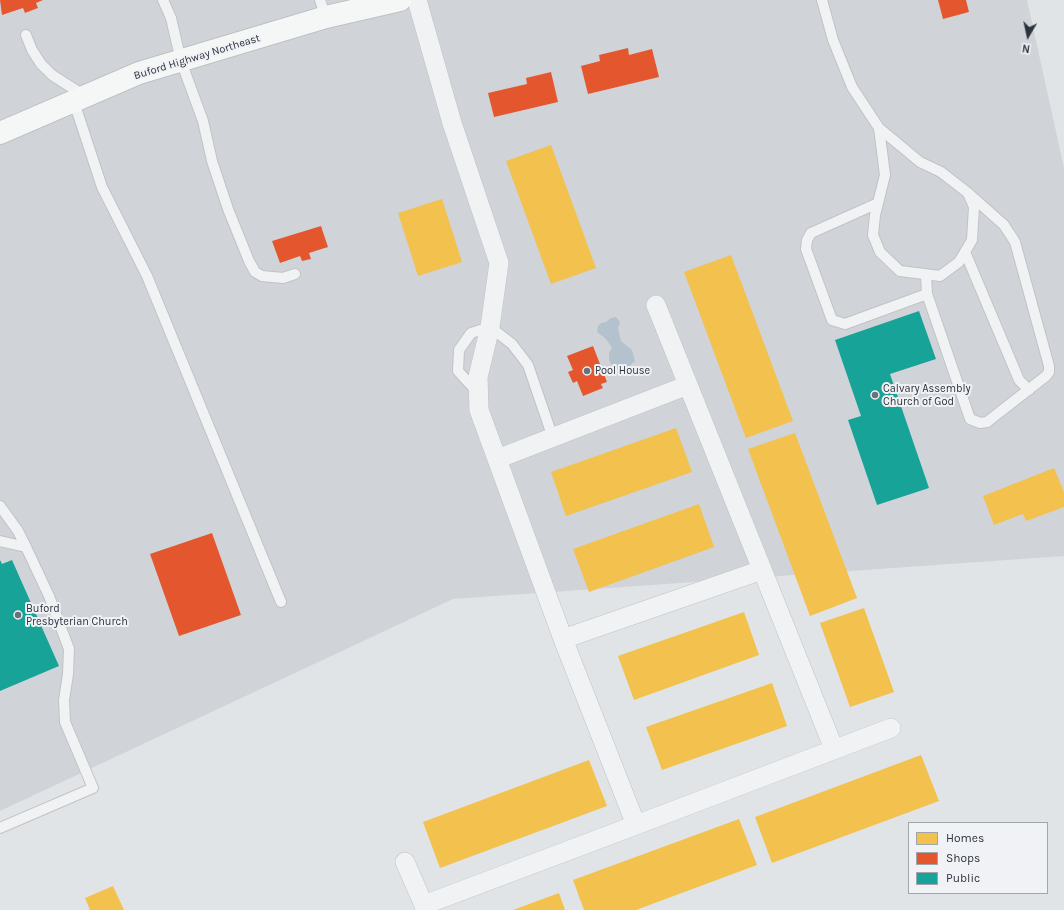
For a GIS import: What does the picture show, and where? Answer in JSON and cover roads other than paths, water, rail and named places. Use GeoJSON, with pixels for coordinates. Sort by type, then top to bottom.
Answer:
{"type":"FeatureCollection","features":[{"type":"Feature","properties":{"kind":"main road","name":"Buford Highway Northeast"},"geometry":{"type":"LineString","coordinates":[[3,128],[80,99],[140,73],[181,61],[323,9],[400,0]]}},
{"type":"Feature","properties":{"kind":"street"},"geometry":{"type":"LineString","coordinates":[[417,0],[452,123],[499,263],[490,327],[478,377],[479,410],[563,639],[636,825]]}},
{"type":"Feature","properties":{"kind":"street"},"geometry":{"type":"LineString","coordinates":[[656,304],[834,749]]}},
{"type":"Feature","properties":{"kind":"street"},"geometry":{"type":"LineString","coordinates":[[497,459],[688,385]]}},
{"type":"Feature","properties":{"kind":"street"},"geometry":{"type":"LineString","coordinates":[[563,639],[762,570]]}},
{"type":"Feature","properties":{"kind":"street"},"geometry":{"type":"LineString","coordinates":[[405,862],[425,907],[891,728]]}},
{"type":"Feature","properties":{"kind":"lane"},"geometry":{"type":"LineString","coordinates":[[164,0],[171,18],[181,61],[197,100],[212,161],[228,209],[255,272],[262,276],[272,278],[282,278],[295,274]]}},
{"type":"Feature","properties":{"kind":"lane"},"geometry":{"type":"LineString","coordinates":[[822,0],[833,40],[852,87],[880,128],[920,162],[941,172],[968,192],[1004,225],[1015,242],[1049,366],[1049,372],[1029,390],[987,422],[974,422],[970,419],[927,294],[926,275]]}},
{"type":"Feature","properties":{"kind":"lane"},"geometry":{"type":"LineString","coordinates":[[26,35],[32,50],[41,64],[80,99],[102,187],[147,276],[281,602]]}},
{"type":"Feature","properties":{"kind":"lane"},"geometry":{"type":"LineString","coordinates":[[880,128],[885,175],[878,203],[873,235],[880,252],[900,271],[940,276],[959,262],[972,240],[974,208],[968,192]]}},
{"type":"Feature","properties":{"kind":"lane"},"geometry":{"type":"LineString","coordinates":[[878,203],[811,233],[807,240],[806,249],[832,320],[844,324],[927,294]]}},
{"type":"Feature","properties":{"kind":"lane"},"geometry":{"type":"LineString","coordinates":[[965,252],[1019,380],[1029,390]]}},
{"type":"Feature","properties":{"kind":"lane"},"geometry":{"type":"LineString","coordinates":[[490,327],[512,344],[528,365],[553,438]]}},
{"type":"Feature","properties":{"kind":"lane"},"geometry":{"type":"LineString","coordinates":[[0,506],[18,531],[26,547],[49,596],[69,649],[68,674],[64,700],[65,722],[93,788],[0,828]]}},
{"type":"Feature","properties":{"kind":"lane"},"geometry":{"type":"LineString","coordinates":[[0,541],[26,547]]}},
{"type":"Feature","properties":{"kind":"water"},"geometry":{"type":"Polygon","coordinates":[[[616,317],[620,322],[618,328],[621,341],[632,350],[635,361],[627,368],[614,369],[609,360],[609,353],[612,348],[606,339],[597,332],[598,326],[601,323],[616,317]]]}},
{"type":"Feature","properties":{"kind":"place","name":"Pool House"},"geometry":{"type":"Point","coordinates":[587,371]}},
{"type":"Feature","properties":{"kind":"place","name":"Calvary Assembly Church of God"},"geometry":{"type":"Point","coordinates":[875,395]}},
{"type":"Feature","properties":{"kind":"place","name":"Buford Presbyterian Church"},"geometry":{"type":"Point","coordinates":[18,615]}}]}
